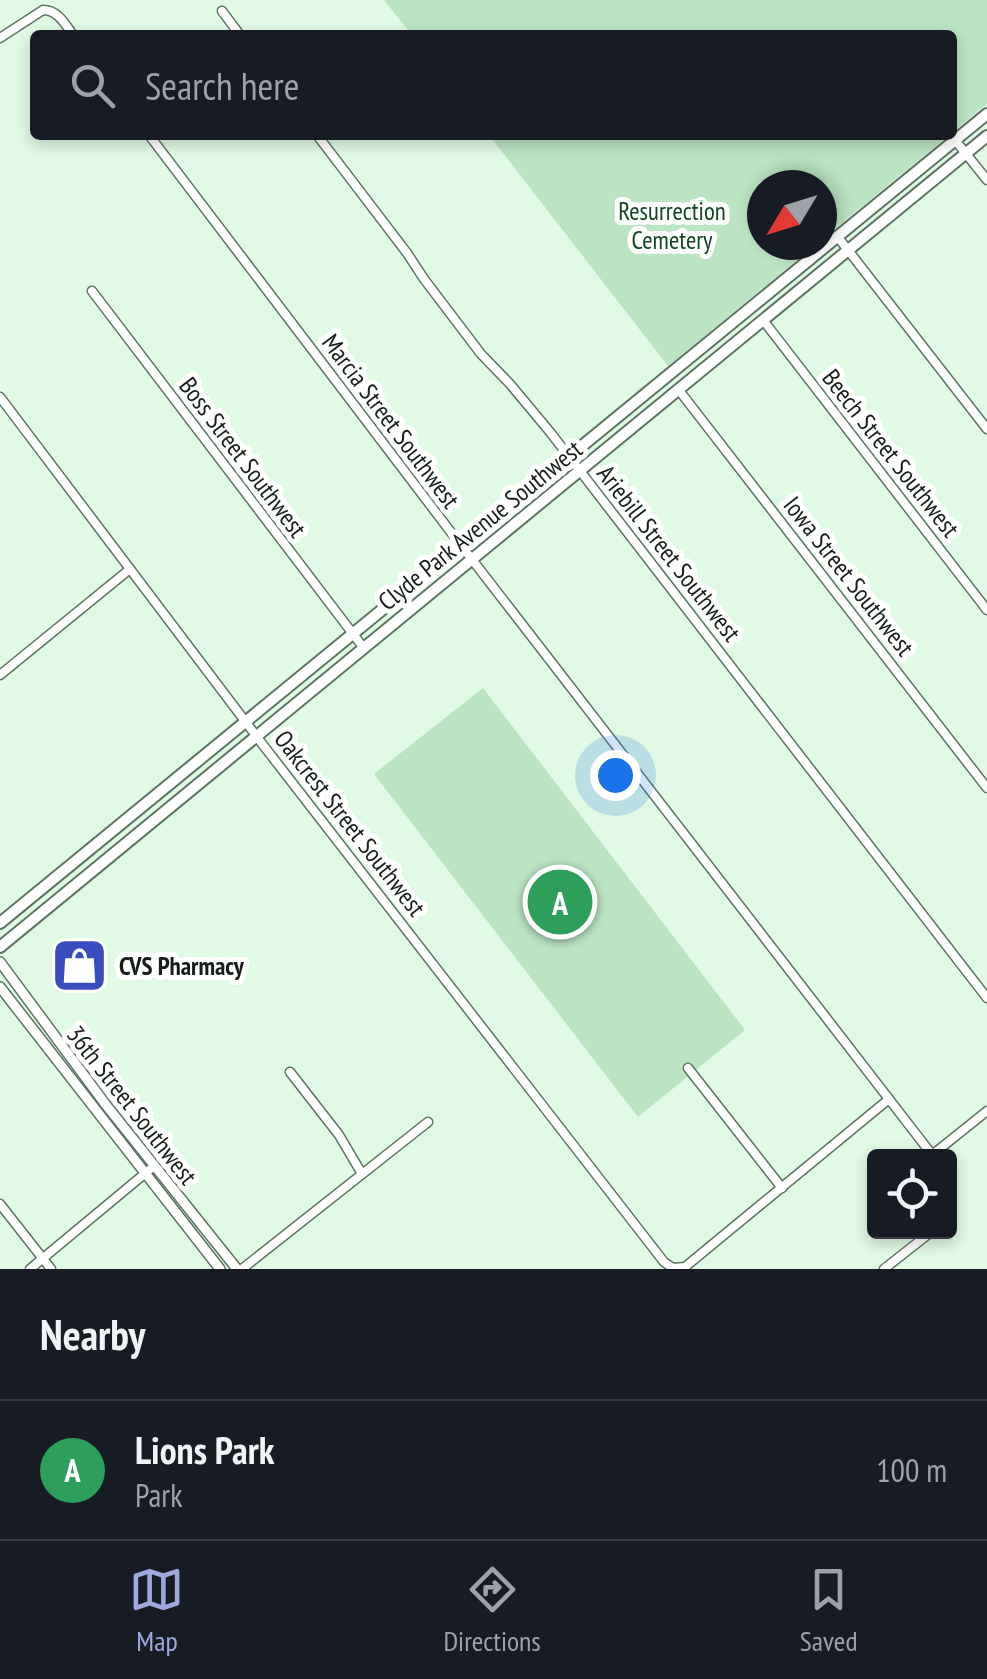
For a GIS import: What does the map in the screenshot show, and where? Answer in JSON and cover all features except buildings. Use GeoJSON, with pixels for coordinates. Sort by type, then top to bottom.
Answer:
{"type":"FeatureCollection","features":[{"type":"Feature","properties":{"kind":"main road","name":"Clyde Park Avenue Southwest"},"geometry":{"type":"LineString","coordinates":[[957,138],[987,114]]}},
{"type":"Feature","properties":{"kind":"main road","name":"Clyde Park Avenue Southwest"},"geometry":{"type":"LineString","coordinates":[[0,947],[987,136]]}},
{"type":"Feature","properties":{"kind":"main road","name":"Clyde Park Avenue Southwest"},"geometry":{"type":"LineString","coordinates":[[837,236],[955,140]]}},
{"type":"Feature","properties":{"kind":"main road","name":"Clyde Park Avenue Southwest"},"geometry":{"type":"LineString","coordinates":[[0,924],[808,260]]}},
{"type":"Feature","properties":{"kind":"street"},"geometry":{"type":"LineString","coordinates":[[0,38],[43,10],[58,15],[69,30]]}},
{"type":"Feature","properties":{"kind":"street"},"geometry":{"type":"LineString","coordinates":[[222,11],[236,30]]}},
{"type":"Feature","properties":{"kind":"street","name":"Marcia Street Southwest"},"geometry":{"type":"LineString","coordinates":[[153,140],[928,1149]]}},
{"type":"Feature","properties":{"kind":"street","name":"Ariebill Street Southwest"},"geometry":{"type":"LineString","coordinates":[[321,140],[481,354],[570,457],[987,998]]}},
{"type":"Feature","properties":{"kind":"street"},"geometry":{"type":"LineString","coordinates":[[955,140],[987,180]]}},
{"type":"Feature","properties":{"kind":"street"},"geometry":{"type":"LineString","coordinates":[[837,236],[987,429]]}},
{"type":"Feature","properties":{"kind":"street","name":"Boss Street Southwest"},"geometry":{"type":"LineString","coordinates":[[92,291],[363,647]]}},
{"type":"Feature","properties":{"kind":"street","name":"Beech Street Southwest"},"geometry":{"type":"LineString","coordinates":[[763,320],[987,610]]}},
{"type":"Feature","properties":{"kind":"street","name":"Iowa Street Southwest"},"geometry":{"type":"LineString","coordinates":[[678,389],[987,788]]}},
{"type":"Feature","properties":{"kind":"street","name":"Oakcrest Street Southwest"},"geometry":{"type":"LineString","coordinates":[[0,397],[256,735],[642,1234],[673,1268]]}},
{"type":"Feature","properties":{"kind":"street"},"geometry":{"type":"LineString","coordinates":[[0,675],[130,568]]}},
{"type":"Feature","properties":{"kind":"street","name":"36th Street Southwest"},"geometry":{"type":"LineString","coordinates":[[0,962],[106,1106],[240,1269]]}},
{"type":"Feature","properties":{"kind":"street","name":"36th Street Southwest"},"geometry":{"type":"LineString","coordinates":[[0,987],[220,1269]]}},
{"type":"Feature","properties":{"kind":"street"},"geometry":{"type":"LineString","coordinates":[[688,1068],[782,1188]]}},
{"type":"Feature","properties":{"kind":"street"},"geometry":{"type":"LineString","coordinates":[[290,1072],[339,1134],[362,1174]]}},
{"type":"Feature","properties":{"kind":"street"},"geometry":{"type":"LineString","coordinates":[[673,1268],[685,1267],[890,1100]]}},
{"type":"Feature","properties":{"kind":"street"},"geometry":{"type":"LineString","coordinates":[[941,1149],[987,1111]]}},
{"type":"Feature","properties":{"kind":"street"},"geometry":{"type":"LineString","coordinates":[[240,1269],[428,1122]]}},
{"type":"Feature","properties":{"kind":"street"},"geometry":{"type":"LineString","coordinates":[[30,1269],[154,1166]]}},
{"type":"Feature","properties":{"kind":"street"},"geometry":{"type":"LineString","coordinates":[[0,1204],[51,1269]]}},
{"type":"Feature","properties":{"kind":"street"},"geometry":{"type":"LineString","coordinates":[[884,1269],[922,1239]]}},
{"type":"Feature","properties":{"kind":"green space"},"geometry":{"type":"Polygon","coordinates":[[[384,0],[987,0],[987,104],[957,128],[957,30],[408,30],[384,0]]]}},
{"type":"Feature","properties":{"kind":"green space","name":"Resurrection Cemetery"},"geometry":{"type":"Polygon","coordinates":[[[493,140],[943,140],[837,227],[837,170],[747,170],[747,260],[797,260],[668,366],[493,140]]]}},
{"type":"Feature","properties":{"kind":"green space"},"geometry":{"type":"Polygon","coordinates":[[[483,688],[745,1030],[638,1117],[374,774],[483,688]]]}},
{"type":"Feature","properties":{"kind":"place","name":"Lions Park"},"geometry":{"type":"Point","coordinates":[560,902]}},
{"type":"Feature","properties":{"kind":"place","name":"CVS Pharmacy"},"geometry":{"type":"Point","coordinates":[80,966]}}]}
